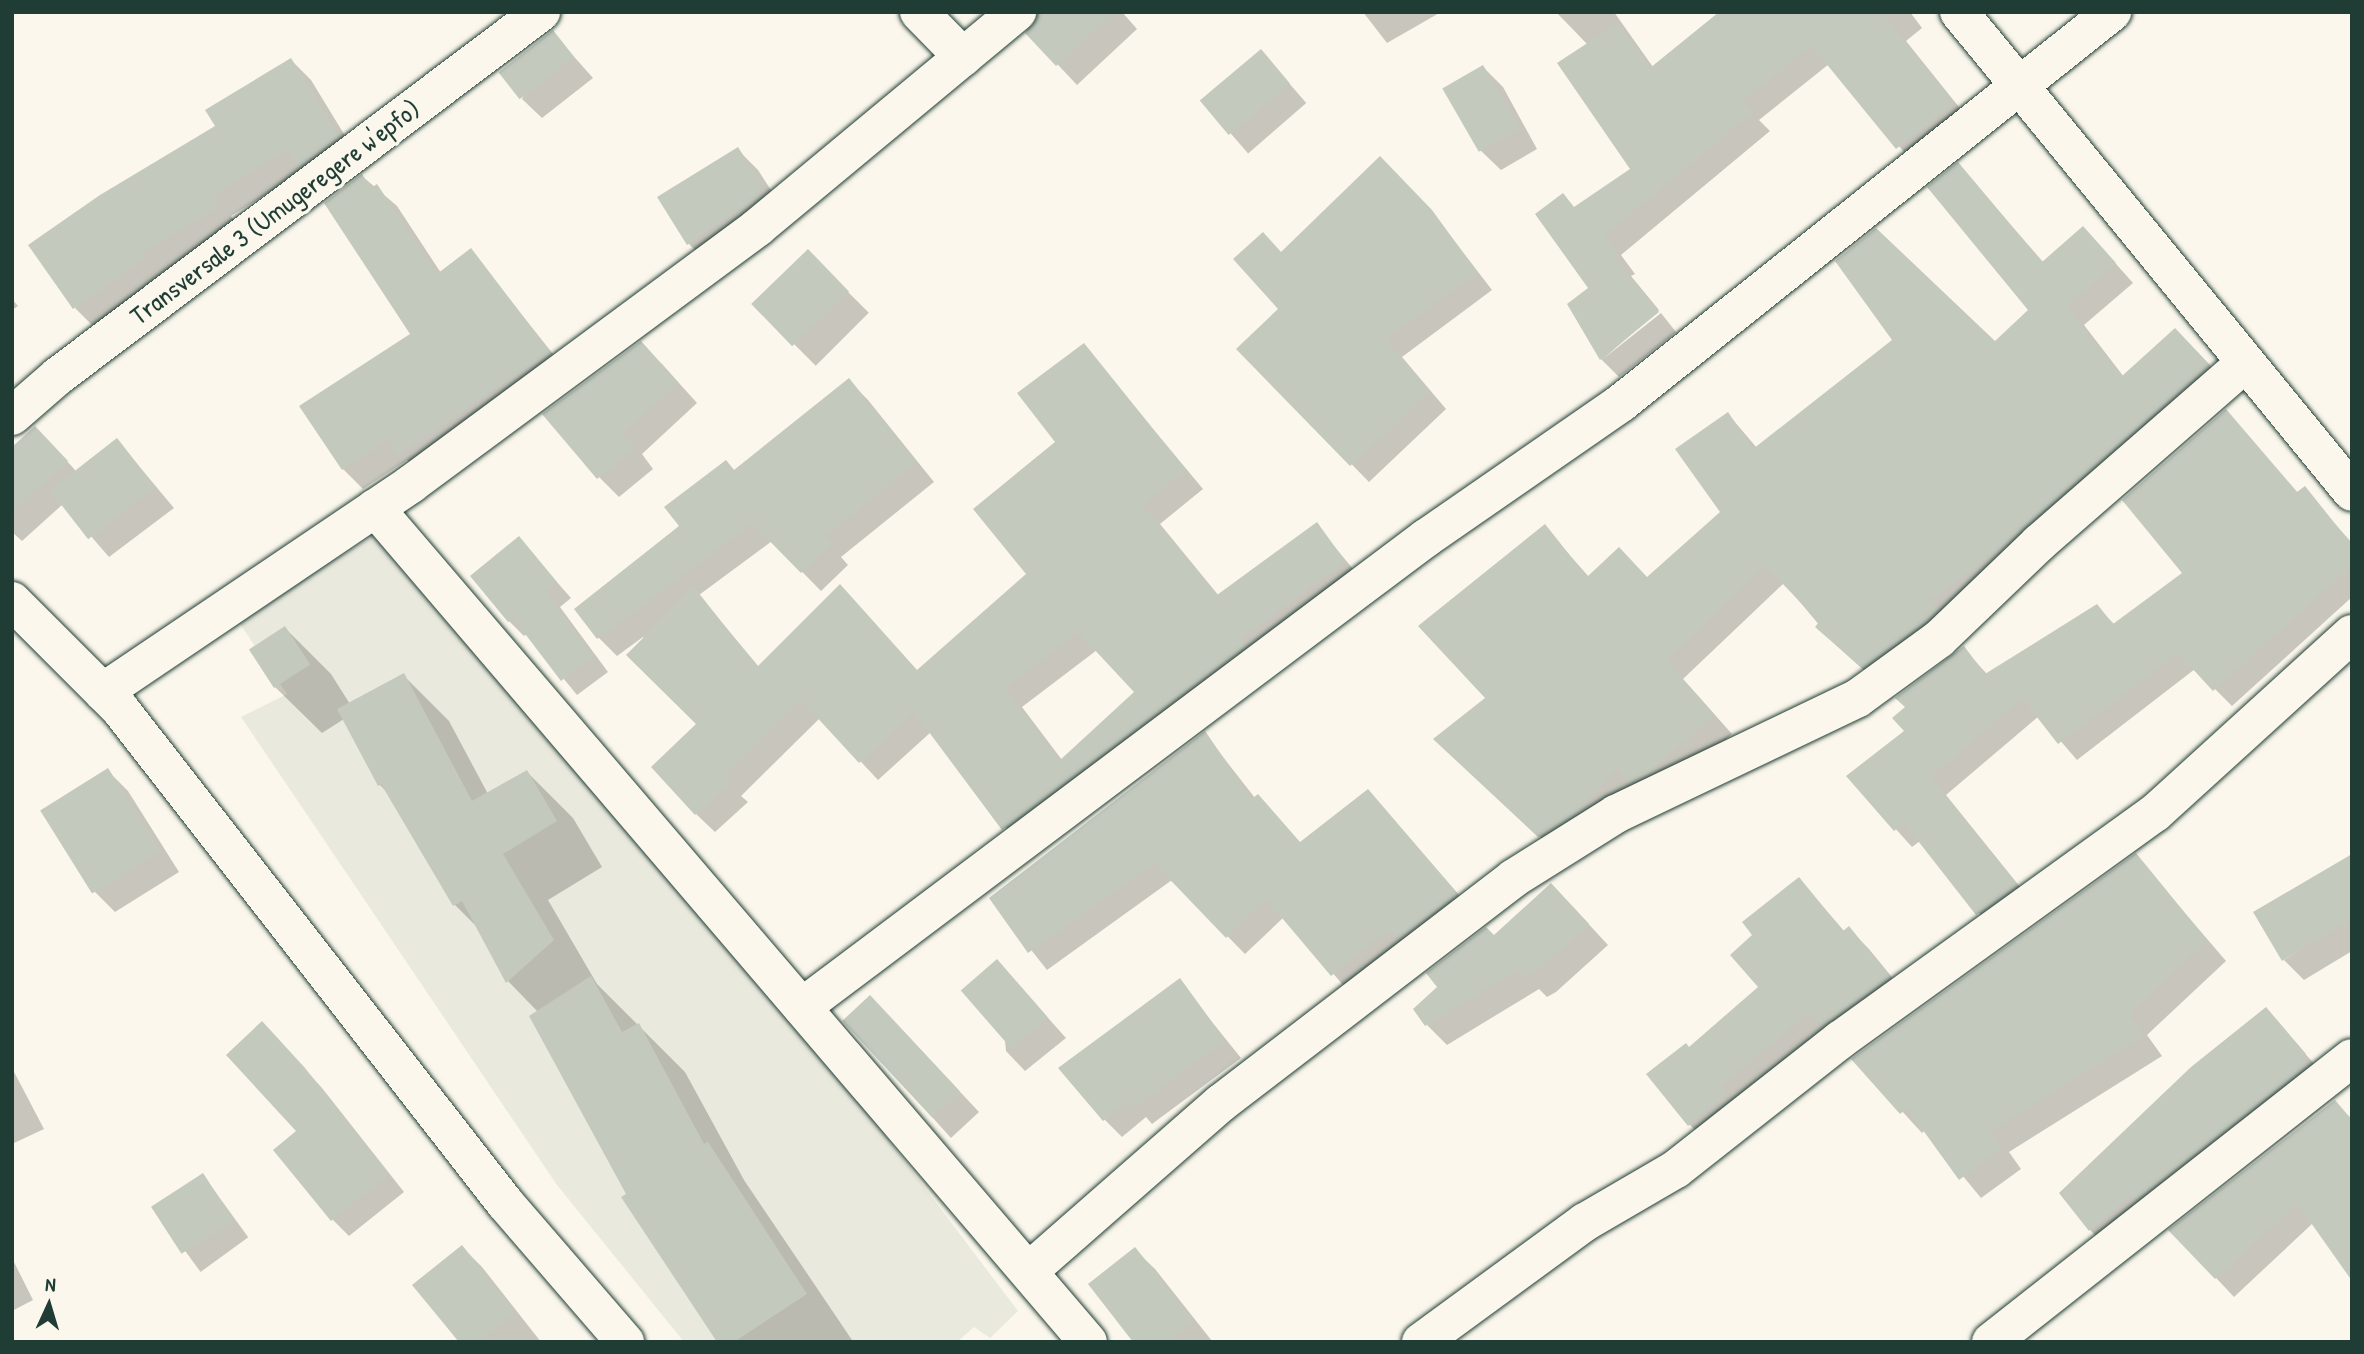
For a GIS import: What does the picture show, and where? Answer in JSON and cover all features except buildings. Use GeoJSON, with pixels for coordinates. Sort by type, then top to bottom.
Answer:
{"type":"FeatureCollection","features":[{"type":"Feature","properties":{"kind":"street","name":"Transversale 3 (Umugeregere w'epfo)"},"geometry":{"type":"LineString","coordinates":[[12,416],[58,376],[541,12]]}},
{"type":"Feature","properties":{"kind":"street"},"geometry":{"type":"LineString","coordinates":[[919,12],[963,57]]}},
{"type":"Feature","properties":{"kind":"street"},"geometry":{"type":"LineString","coordinates":[[103,692],[375,508],[758,227],[1017,12]]}},
{"type":"Feature","properties":{"kind":"street"},"geometry":{"type":"LineString","coordinates":[[1959,12],[2352,492]]}},
{"type":"Feature","properties":{"kind":"street"},"geometry":{"type":"LineString","coordinates":[[802,1007],[1426,538],[1621,402],[2112,12]]}},
{"type":"Feature","properties":{"kind":"street"},"geometry":{"type":"LineString","coordinates":[[1029,1271],[1221,1103],[1514,878],[1616,814],[1858,698],[1939,639],[2039,543],[2245,363]]}},
{"type":"Feature","properties":{"kind":"street"},"geometry":{"type":"LineString","coordinates":[[375,508],[1087,1342]]}},
{"type":"Feature","properties":{"kind":"street"},"geometry":{"type":"LineString","coordinates":[[12,601],[103,692],[505,1203],[625,1342]]}},
{"type":"Feature","properties":{"kind":"street"},"geometry":{"type":"LineString","coordinates":[[1421,1342],[1585,1222],[1676,1169],[1840,1040],[2155,813],[2352,634]]}},
{"type":"Feature","properties":{"kind":"street"},"geometry":{"type":"LineString","coordinates":[[1991,1342],[2352,1058]]}},
{"type":"Feature","properties":{"kind":"shaded area"},"geometry":{"type":"Polygon","coordinates":[[[391,526],[692,880],[1018,1311],[990,1338],[974,1327],[957,1342],[684,1342],[557,1185],[241,717],[287,694],[236,618],[391,526]]]}}]}
